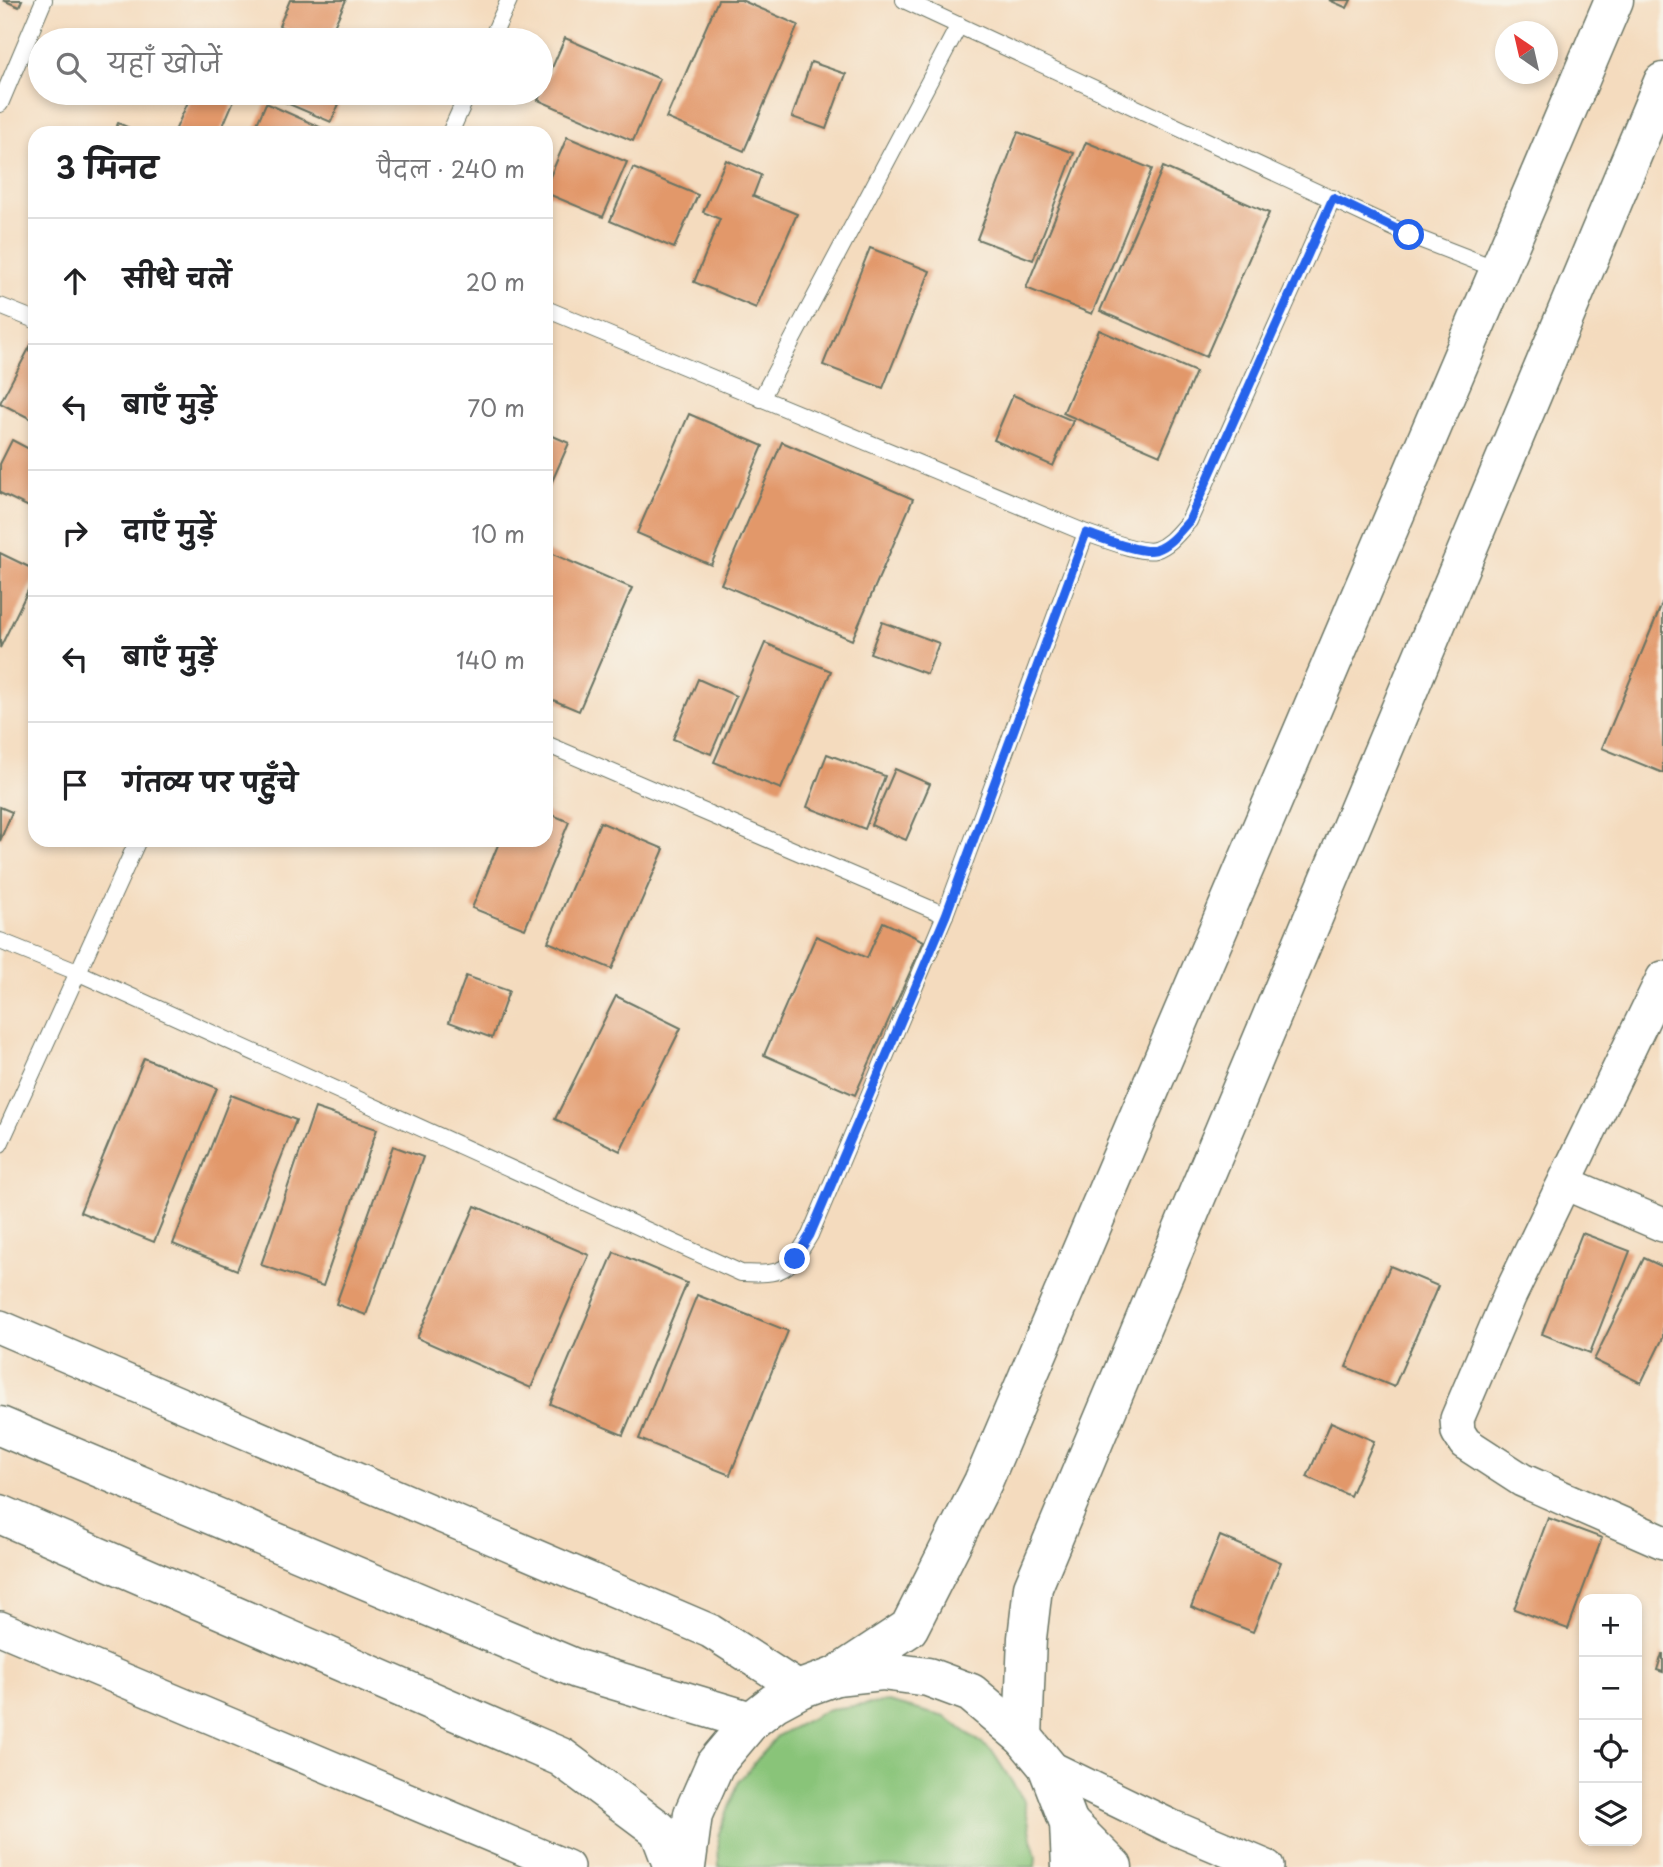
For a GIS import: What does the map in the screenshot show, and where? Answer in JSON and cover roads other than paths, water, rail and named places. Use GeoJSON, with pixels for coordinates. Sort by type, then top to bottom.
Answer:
{"type":"FeatureCollection","features":[{"type":"Feature","properties":{"kind":"street"},"geometry":{"type":"LineString","coordinates":[[686,1867],[693,1814],[715,1763],[751,1721],[774,1703],[800,1689],[836,1676],[909,1628],[983,1482],[1614,0]]}},
{"type":"Feature","properties":{"kind":"street"},"geometry":{"type":"LineString","coordinates":[[1023,1737],[1027,1638],[1033,1587],[1663,82]]}},
{"type":"Feature","properties":{"kind":"street"},"geometry":{"type":"LineString","coordinates":[[1663,978],[1496,1323],[1457,1419],[1458,1432],[1465,1443],[1522,1480],[1663,1542]]}},
{"type":"Feature","properties":{"kind":"street"},"geometry":{"type":"LineString","coordinates":[[1565,1183],[1663,1225]]}},
{"type":"Feature","properties":{"kind":"street"},"geometry":{"type":"LineString","coordinates":[[0,1327],[710,1631],[800,1689]]}},
{"type":"Feature","properties":{"kind":"street"},"geometry":{"type":"LineString","coordinates":[[0,1426],[605,1680],[751,1721]]}},
{"type":"Feature","properties":{"kind":"street"},"geometry":{"type":"LineString","coordinates":[[0,1514],[561,1757],[659,1830],[673,1867]]}},
{"type":"Feature","properties":{"kind":"street"},"geometry":{"type":"LineString","coordinates":[[0,1628],[566,1867]]}},
{"type":"Feature","properties":{"kind":"street"},"geometry":{"type":"LineString","coordinates":[[836,1676],[882,1671],[928,1677],[971,1693],[1023,1737],[1048,1766],[1069,1823],[1071,1867]]}},
{"type":"Feature","properties":{"kind":"street"},"geometry":{"type":"LineString","coordinates":[[1048,1766],[1170,1826],[1268,1867]]}},
{"type":"Feature","properties":{"kind":"street"},"geometry":{"type":"LineString","coordinates":[[1069,1823],[1113,1867]]}},
{"type":"Feature","properties":{"kind":"lane"},"geometry":{"type":"LineString","coordinates":[[32,28],[44,0]]}},
{"type":"Feature","properties":{"kind":"lane"},"geometry":{"type":"LineString","coordinates":[[496,28],[509,0]]}},
{"type":"Feature","properties":{"kind":"lane"},"geometry":{"type":"LineString","coordinates":[[904,0],[1409,235],[1499,270]]}},
{"type":"Feature","properties":{"kind":"lane"},"geometry":{"type":"LineString","coordinates":[[761,399],[958,25]]}},
{"type":"Feature","properties":{"kind":"lane"},"geometry":{"type":"LineString","coordinates":[[0,104],[28,38]]}},
{"type":"Feature","properties":{"kind":"lane"},"geometry":{"type":"LineString","coordinates":[[453,126],[463,105]]}},
{"type":"Feature","properties":{"kind":"lane"},"geometry":{"type":"LineString","coordinates":[[553,312],[1086,533],[1154,551],[1171,541],[1189,521],[1333,198]]}},
{"type":"Feature","properties":{"kind":"lane"},"geometry":{"type":"LineString","coordinates":[[0,306],[28,317]]}},
{"type":"Feature","properties":{"kind":"lane"},"geometry":{"type":"LineString","coordinates":[[0,941],[78,972],[741,1273],[773,1274],[795,1259],[810,1235],[946,915],[1086,533]]}},
{"type":"Feature","properties":{"kind":"lane"},"geometry":{"type":"LineString","coordinates":[[553,747],[946,915]]}},
{"type":"Feature","properties":{"kind":"lane"},"geometry":{"type":"LineString","coordinates":[[0,1144],[135,847]]}}]}
